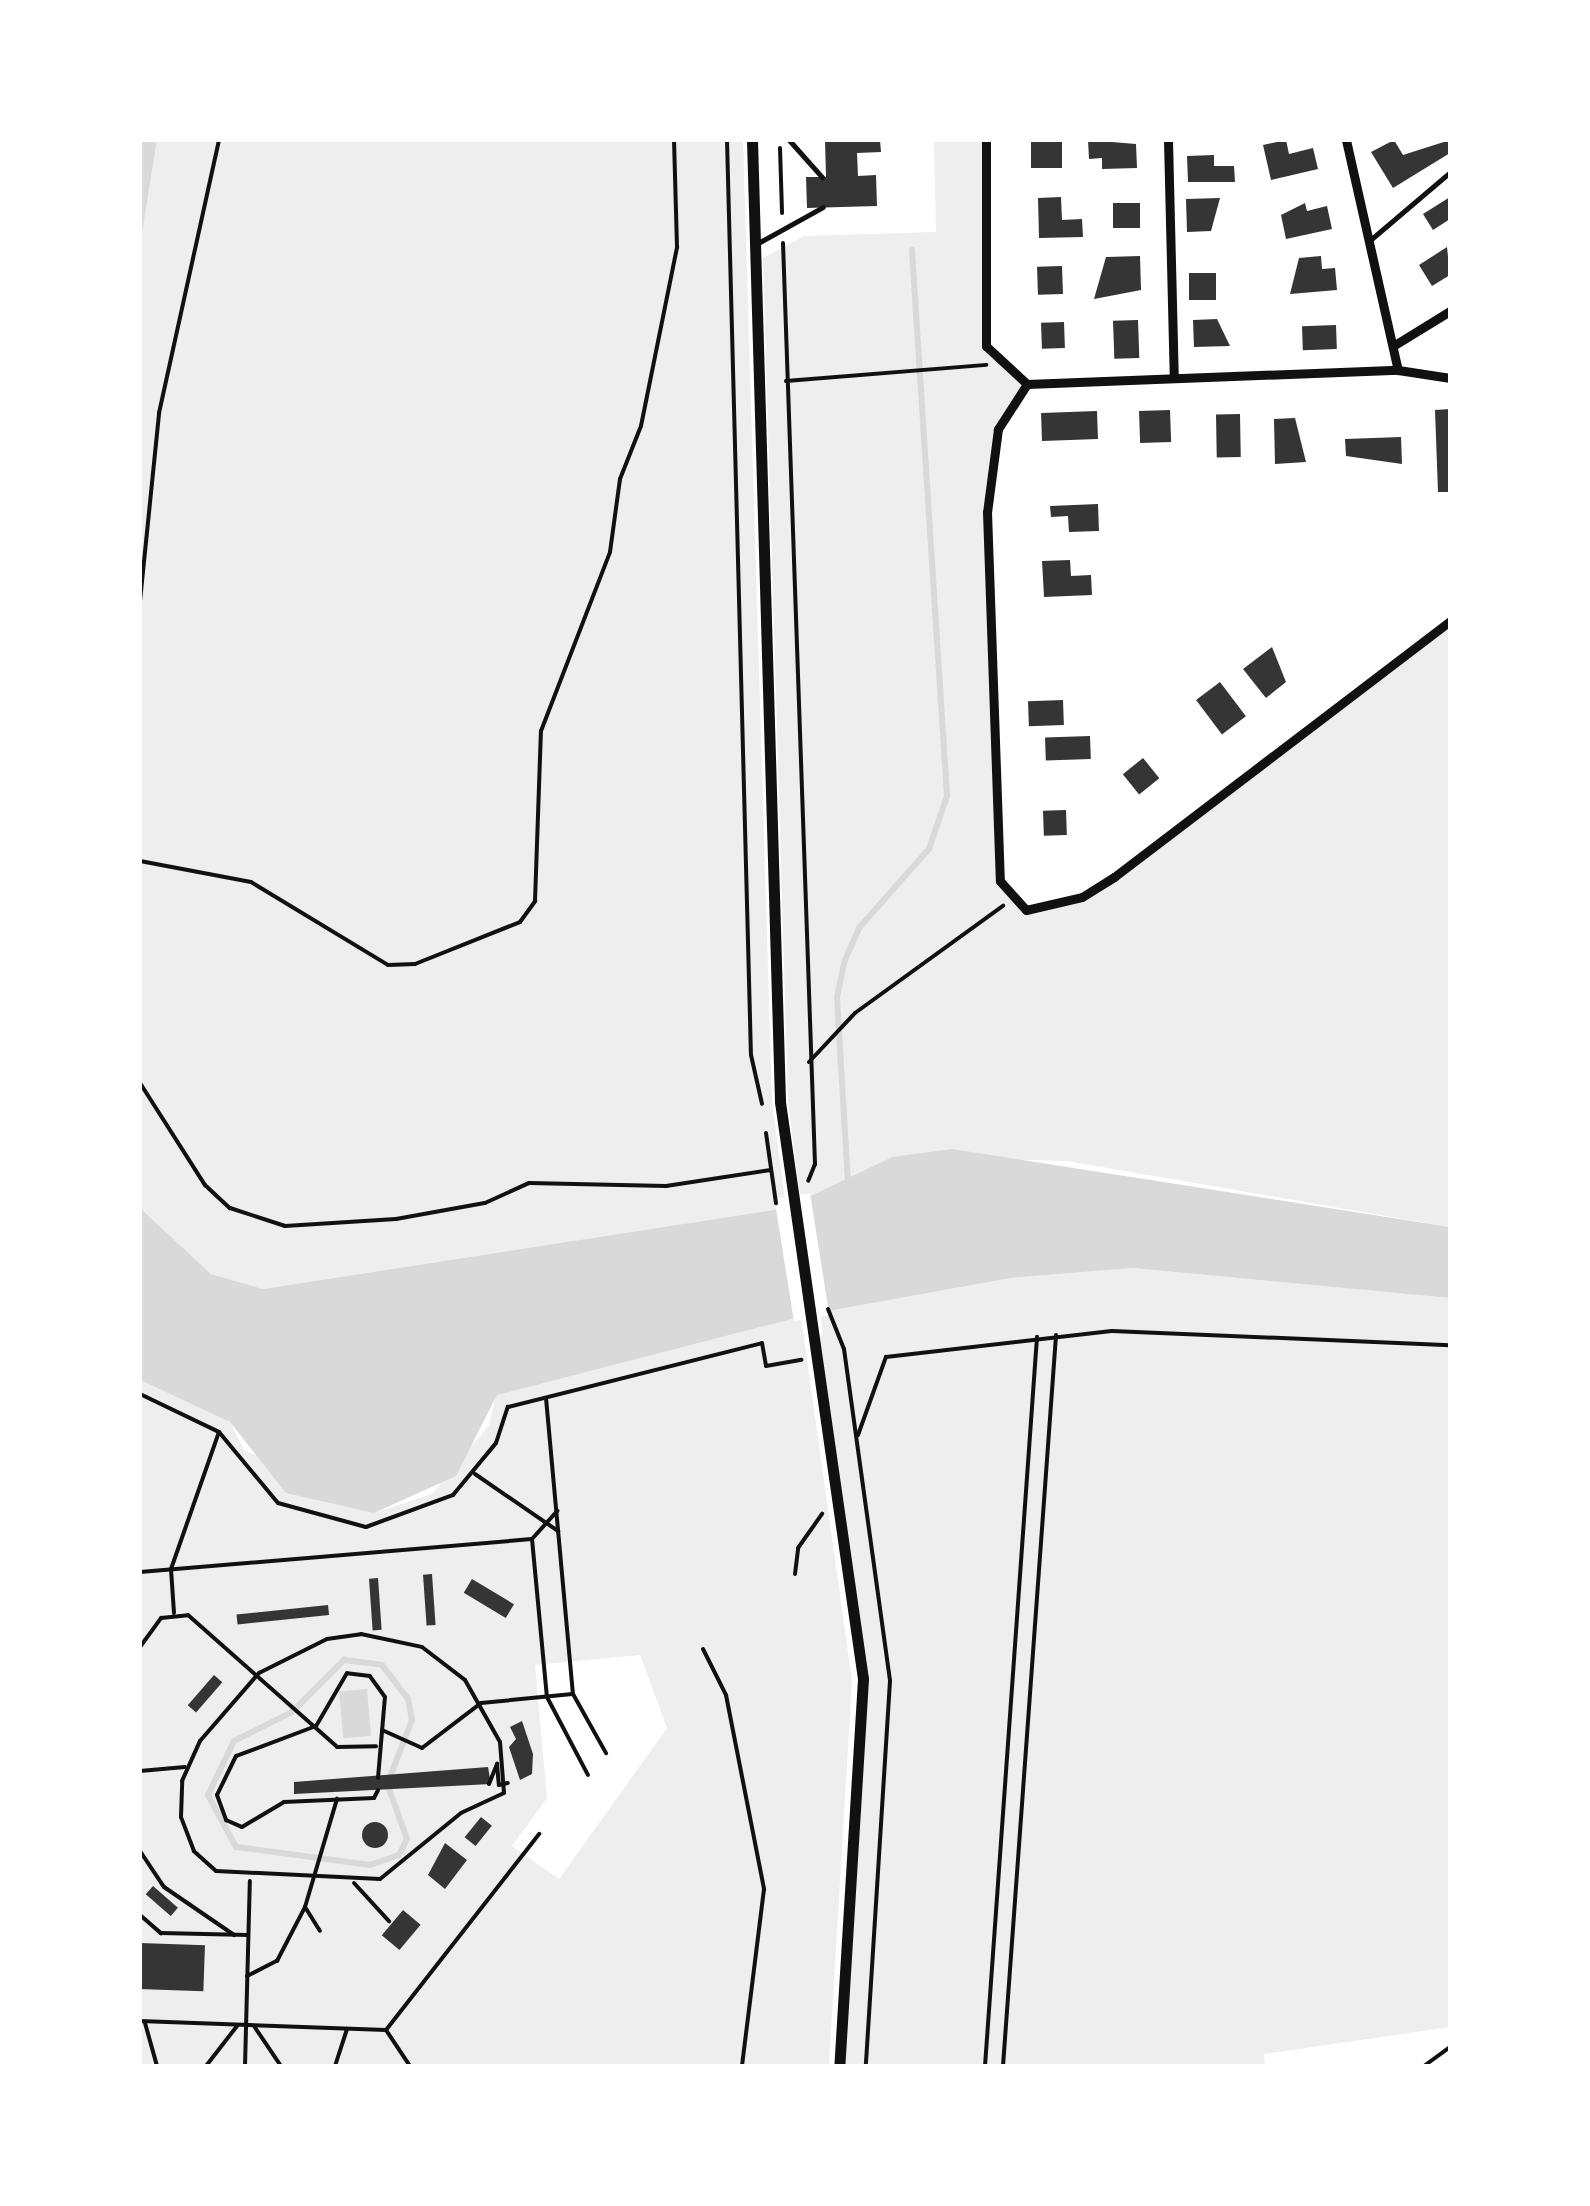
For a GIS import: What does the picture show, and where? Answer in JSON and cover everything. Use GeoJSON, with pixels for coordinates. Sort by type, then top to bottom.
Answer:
{"type":"FeatureCollection","features":[{"type":"Feature","properties":{"kind":"street"},"geometry":{"type":"LineString","coordinates":[[752,140],[780,1102],[862,1679],[840,2066]]}},
{"type":"Feature","properties":{"kind":"street"},"geometry":{"type":"LineString","coordinates":[[986,140],[986,346],[1026,384],[1398,370],[1450,378]]}},
{"type":"Feature","properties":{"kind":"street"},"geometry":{"type":"LineString","coordinates":[[1168,140],[1174,378]]}},
{"type":"Feature","properties":{"kind":"street"},"geometry":{"type":"LineString","coordinates":[[1346,140],[1398,370]]}},
{"type":"Feature","properties":{"kind":"street"},"geometry":{"type":"LineString","coordinates":[[1392,346],[1450,311]]}},
{"type":"Feature","properties":{"kind":"street"},"geometry":{"type":"LineString","coordinates":[[1026,384],[998,428],[987,512],[1000,880],[1010,900],[1026,910],[1082,897],[1114,877],[1450,621]]}},
{"type":"Feature","properties":{"kind":"lane"},"geometry":{"type":"LineString","coordinates":[[789,140],[822,176]]}},
{"type":"Feature","properties":{"kind":"lane"},"geometry":{"type":"LineString","coordinates":[[1369,241],[1450,172]]}},
{"type":"Feature","properties":{"kind":"lane"},"geometry":{"type":"LineString","coordinates":[[755,244],[823,208]]}},
{"type":"Feature","properties":{"kind":"path"},"geometry":{"type":"LineString","coordinates":[[140,601],[159,413],[220,140]]}},
{"type":"Feature","properties":{"kind":"path"},"geometry":{"type":"LineString","coordinates":[[140,861],[251,882],[388,966],[415,964],[520,922],[540,878],[542,731],[565,658],[610,552],[620,479],[642,426],[677,246],[674,140]]}},
{"type":"Feature","properties":{"kind":"path"},"geometry":{"type":"LineString","coordinates":[[728,140],[752,1056],[774,1188]]}},
{"type":"Feature","properties":{"kind":"path"},"geometry":{"type":"LineString","coordinates":[[780,140],[808,1182]]}},
{"type":"Feature","properties":{"kind":"path"},"geometry":{"type":"LineString","coordinates":[[786,381],[1004,363]]}},
{"type":"Feature","properties":{"kind":"path"},"geometry":{"type":"LineString","coordinates":[[806,1066],[855,1012],[1010,900]]}},
{"type":"Feature","properties":{"kind":"path"},"geometry":{"type":"LineString","coordinates":[[140,1083],[205,1185],[230,1208],[285,1226],[414,1216],[484,1203],[529,1183],[666,1186],[771,1170]]}},
{"type":"Feature","properties":{"kind":"path"},"geometry":{"type":"LineString","coordinates":[[832,1334],[844,1348]]}},
{"type":"Feature","properties":{"kind":"path"},"geometry":{"type":"LineString","coordinates":[[1003,2066],[1056,1335]]}},
{"type":"Feature","properties":{"kind":"path"},"geometry":{"type":"LineString","coordinates":[[857,1440],[886,1357],[1056,1335],[1450,1345]]}},
{"type":"Feature","properties":{"kind":"path"},"geometry":{"type":"LineString","coordinates":[[985,2066],[1037,1337]]}},
{"type":"Feature","properties":{"kind":"path"},"geometry":{"type":"LineString","coordinates":[[140,1394],[219,1432],[278,1503],[335,1526],[426,1512],[475,1474],[508,1407],[762,1342],[766,1366],[801,1360]]}},
{"type":"Feature","properties":{"kind":"path"},"geometry":{"type":"LineString","coordinates":[[800,1350],[804,1376]]}},
{"type":"Feature","properties":{"kind":"path"},"geometry":{"type":"LineString","coordinates":[[546,1398],[573,1694],[606,1753]]}},
{"type":"Feature","properties":{"kind":"path"},"geometry":{"type":"LineString","coordinates":[[140,1648],[174,1613],[170,1569],[219,1432]]}},
{"type":"Feature","properties":{"kind":"path"},"geometry":{"type":"LineString","coordinates":[[475,1474],[559,1532]]}},
{"type":"Feature","properties":{"kind":"path"},"geometry":{"type":"LineString","coordinates":[[795,1574],[798,1548],[820,1523],[820,1493]]}},
{"type":"Feature","properties":{"kind":"path"},"geometry":{"type":"LineString","coordinates":[[140,1572],[532,1539],[557,1511]]}},
{"type":"Feature","properties":{"kind":"path"},"geometry":{"type":"LineString","coordinates":[[532,1539],[548,1696],[588,1774]]}},
{"type":"Feature","properties":{"kind":"path"},"geometry":{"type":"LineString","coordinates":[[174,1613],[259,1673],[340,1749],[376,1746]]}},
{"type":"Feature","properties":{"kind":"path"},"geometry":{"type":"LineString","coordinates":[[394,1638],[445,1661],[481,1703],[508,1783],[449,1822],[402,1870],[354,1883],[250,1879],[216,1871],[194,1852],[181,1817],[186,1767],[259,1673],[327,1639],[394,1638]]}},
{"type":"Feature","properties":{"kind":"path"},"geometry":{"type":"LineString","coordinates":[[702,1649],[726,1696],[764,1888],[742,2066]]}},
{"type":"Feature","properties":{"kind":"path"},"geometry":{"type":"LineString","coordinates":[[378,1778],[376,1746],[382,1730],[382,1690],[359,1672],[336,1680],[316,1726],[236,1756],[220,1777],[218,1804],[226,1820],[251,1827],[284,1802],[374,1798],[378,1790]]}},
{"type":"Feature","properties":{"kind":"path"},"geometry":{"type":"LineString","coordinates":[[382,1730],[418,1747],[481,1703],[573,1694]]}},
{"type":"Feature","properties":{"kind":"path"},"geometry":{"type":"LineString","coordinates":[[489,1784],[497,1764],[500,1784],[508,1783]]}},
{"type":"Feature","properties":{"kind":"path"},"geometry":{"type":"LineString","coordinates":[[140,1771],[186,1767]]}},
{"type":"Feature","properties":{"kind":"path"},"geometry":{"type":"LineString","coordinates":[[247,1976],[277,1961],[305,1907],[318,1881],[337,1800]]}},
{"type":"Feature","properties":{"kind":"path"},"geometry":{"type":"LineString","coordinates":[[386,2030],[539,1834]]}},
{"type":"Feature","properties":{"kind":"path"},"geometry":{"type":"LineString","coordinates":[[140,1851],[164,1887],[234,1935]]}},
{"type":"Feature","properties":{"kind":"path"},"geometry":{"type":"LineString","coordinates":[[244,2066],[250,1879]]}},
{"type":"Feature","properties":{"kind":"path"},"geometry":{"type":"LineString","coordinates":[[354,1883],[390,1921]]}},
{"type":"Feature","properties":{"kind":"path"},"geometry":{"type":"LineString","coordinates":[[305,1907],[320,1931]]}},
{"type":"Feature","properties":{"kind":"path"},"geometry":{"type":"LineString","coordinates":[[140,1915],[161,1933],[248,1935]]}},
{"type":"Feature","properties":{"kind":"path"},"geometry":{"type":"LineString","coordinates":[[157,2066],[143,2022],[386,2030]]}},
{"type":"Feature","properties":{"kind":"path"},"geometry":{"type":"LineString","coordinates":[[206,2066],[237,2025]]}},
{"type":"Feature","properties":{"kind":"path"},"geometry":{"type":"LineString","coordinates":[[254,2026],[281,2066]]}},
{"type":"Feature","properties":{"kind":"path"},"geometry":{"type":"LineString","coordinates":[[336,2066],[347,2029]]}},
{"type":"Feature","properties":{"kind":"path"},"geometry":{"type":"LineString","coordinates":[[386,2030],[410,2066]]}},
{"type":"Feature","properties":{"kind":"path"},"geometry":{"type":"LineString","coordinates":[[1424,2066],[1450,2047]]}},
{"type":"Feature","properties":{"kind":"shaded area"},"geometry":{"type":"Polygon","coordinates":[[[140,140],[157,140],[140,246],[140,140]]]}},
{"type":"Feature","properties":{"kind":"shaded area"},"geometry":{"type":"Polygon","coordinates":[[[157,140],[743,140],[772,1102],[786,1208],[263,1289],[211,1274],[140,1208],[140,246],[157,140]]]}},
{"type":"Feature","properties":{"kind":"shaded area"},"geometry":{"type":"Polygon","coordinates":[[[934,140],[986,140],[986,346],[1027,384],[998,429],[989,467],[1000,880],[1011,900],[1026,910],[1082,897],[1450,621],[1450,1227],[1067,1161],[892,1157],[801,1203],[788,1101],[763,258],[804,236],[936,232],[934,140]]]}},
{"type":"Feature","properties":{"kind":"shaded area"},"geometry":{"type":"Polygon","coordinates":[[[952,1149],[1450,1227],[1450,1298],[1133,1268],[1011,1278],[811,1314],[497,1395],[456,1476],[374,1513],[286,1493],[230,1422],[140,1380],[140,1208],[211,1274],[263,1289],[786,1208],[892,1157],[952,1149]]]}},
{"type":"Feature","properties":{"kind":"shaded area"},"geometry":{"type":"Polygon","coordinates":[[[1133,1268],[1450,1298],[1450,2027],[1264,2054],[1265,2066],[839,2066],[863,1717],[815,1337],[823,1335],[820,1312],[1011,1278],[1133,1268]]]}},
{"type":"Feature","properties":{"kind":"shaded area"},"geometry":{"type":"Polygon","coordinates":[[[801,1316],[852,1681],[829,2066],[140,2066],[140,1380],[230,1422],[244,1450],[374,1513],[432,1494],[489,1425],[496,1395],[801,1316]],[[640,1655],[535,1665],[547,1798],[512,1846],[559,1879],[667,1728],[640,1655]]]}},
{"type":"Feature","properties":{"kind":"shaded area"},"geometry":{"type":"Polygon","coordinates":[[[367,1689],[371,1736],[343,1738],[339,1691],[367,1689]]]}},
{"type":"Feature","properties":{"kind":"pier"},"geometry":{"type":"Polygon","coordinates":[[[810,1193],[829,1315],[794,1321],[774,1199],[810,1193]]]}},
{"type":"Feature","properties":{"kind":"building"},"geometry":{"type":"Polygon","coordinates":[[[825,140],[880,140],[881,152],[857,153],[858,176],[876,175],[877,206],[807,208],[806,177],[826,177],[825,140]]]}},
{"type":"Feature","properties":{"kind":"building"},"geometry":{"type":"Polygon","coordinates":[[[1031,140],[1062,140],[1062,168],[1031,168],[1031,140]]]}},
{"type":"Feature","properties":{"kind":"building"},"geometry":{"type":"Polygon","coordinates":[[[1088,140],[1136,144],[1137,168],[1102,169],[1102,158],[1089,159],[1088,140]]]}},
{"type":"Feature","properties":{"kind":"building"},"geometry":{"type":"Polygon","coordinates":[[[1286,140],[1289,154],[1313,148],[1318,169],[1271,180],[1263,145],[1286,140]]]}},
{"type":"Feature","properties":{"kind":"building"},"geometry":{"type":"Polygon","coordinates":[[[1394,140],[1403,155],[1450,140],[1450,153],[1393,188],[1371,152],[1394,140]]]}},
{"type":"Feature","properties":{"kind":"building"},"geometry":{"type":"Polygon","coordinates":[[[1214,155],[1214,166],[1234,166],[1235,182],[1188,182],[1187,156],[1214,155]]]}},
{"type":"Feature","properties":{"kind":"building"},"geometry":{"type":"Polygon","coordinates":[[[1061,197],[1062,220],[1082,219],[1083,237],[1039,238],[1038,198],[1061,197]]]}},
{"type":"Feature","properties":{"kind":"building"},"geometry":{"type":"Polygon","coordinates":[[[1450,197],[1450,219],[1433,230],[1423,214],[1450,197]]]}},
{"type":"Feature","properties":{"kind":"building"},"geometry":{"type":"Polygon","coordinates":[[[1220,198],[1211,231],[1187,232],[1186,199],[1220,198]]]}},
{"type":"Feature","properties":{"kind":"building"},"geometry":{"type":"Polygon","coordinates":[[[1113,203],[1140,203],[1140,228],[1113,228],[1113,203]]]}},
{"type":"Feature","properties":{"kind":"building"},"geometry":{"type":"Polygon","coordinates":[[[1305,203],[1307,211],[1327,206],[1332,229],[1286,239],[1281,215],[1305,203]]]}},
{"type":"Feature","properties":{"kind":"building"},"geometry":{"type":"Polygon","coordinates":[[[1447,247],[1450,275],[1432,286],[1419,265],[1447,247]]]}},
{"type":"Feature","properties":{"kind":"building"},"geometry":{"type":"Polygon","coordinates":[[[1140,256],[1141,290],[1094,299],[1106,257],[1140,256]]]}},
{"type":"Feature","properties":{"kind":"building"},"geometry":{"type":"Polygon","coordinates":[[[1321,256],[1322,269],[1335,268],[1337,290],[1290,294],[1299,258],[1321,256]]]}},
{"type":"Feature","properties":{"kind":"building"},"geometry":{"type":"Polygon","coordinates":[[[1062,266],[1063,294],[1038,295],[1037,267],[1062,266]]]}},
{"type":"Feature","properties":{"kind":"building"},"geometry":{"type":"Polygon","coordinates":[[[1189,273],[1216,273],[1216,300],[1189,300],[1189,273]]]}},
{"type":"Feature","properties":{"kind":"building"},"geometry":{"type":"Polygon","coordinates":[[[1217,319],[1230,346],[1194,347],[1193,320],[1217,319]]]}},
{"type":"Feature","properties":{"kind":"building"},"geometry":{"type":"Polygon","coordinates":[[[1138,320],[1139,358],[1114,359],[1113,321],[1138,320]]]}},
{"type":"Feature","properties":{"kind":"building"},"geometry":{"type":"Polygon","coordinates":[[[1064,322],[1065,348],[1042,349],[1041,323],[1064,322]]]}},
{"type":"Feature","properties":{"kind":"building"},"geometry":{"type":"Polygon","coordinates":[[[1336,325],[1337,349],[1303,350],[1302,326],[1336,325]]]}},
{"type":"Feature","properties":{"kind":"building"},"geometry":{"type":"Polygon","coordinates":[[[1450,409],[1450,492],[1438,492],[1435,410],[1450,409]]]}},
{"type":"Feature","properties":{"kind":"building"},"geometry":{"type":"Polygon","coordinates":[[[1170,410],[1171,442],[1140,443],[1139,411],[1170,410]]]}},
{"type":"Feature","properties":{"kind":"building"},"geometry":{"type":"Polygon","coordinates":[[[1097,411],[1098,439],[1042,441],[1041,413],[1097,411]]]}},
{"type":"Feature","properties":{"kind":"building"},"geometry":{"type":"Polygon","coordinates":[[[1216,414],[1240,414],[1241,457],[1217,457],[1216,414]]]}},
{"type":"Feature","properties":{"kind":"building"},"geometry":{"type":"Polygon","coordinates":[[[1295,418],[1306,462],[1275,464],[1274,419],[1295,418]]]}},
{"type":"Feature","properties":{"kind":"building"},"geometry":{"type":"Polygon","coordinates":[[[1401,437],[1402,464],[1346,456],[1345,439],[1401,437]]]}},
{"type":"Feature","properties":{"kind":"building"},"geometry":{"type":"Polygon","coordinates":[[[1098,504],[1099,531],[1069,532],[1068,516],[1051,517],[1050,506],[1098,504]]]}},
{"type":"Feature","properties":{"kind":"building"},"geometry":{"type":"Polygon","coordinates":[[[1070,560],[1071,576],[1091,575],[1092,595],[1044,597],[1042,561],[1070,560]]]}},
{"type":"Feature","properties":{"kind":"building"},"geometry":{"type":"Polygon","coordinates":[[[1272,647],[1286,682],[1266,698],[1243,669],[1272,647]]]}},
{"type":"Feature","properties":{"kind":"building"},"geometry":{"type":"Polygon","coordinates":[[[1220,682],[1246,716],[1222,734],[1196,700],[1220,682]]]}},
{"type":"Feature","properties":{"kind":"building"},"geometry":{"type":"Polygon","coordinates":[[[1063,700],[1064,725],[1029,726],[1028,701],[1063,700]]]}},
{"type":"Feature","properties":{"kind":"building"},"geometry":{"type":"Polygon","coordinates":[[[1090,736],[1091,759],[1046,761],[1045,738],[1090,736]]]}},
{"type":"Feature","properties":{"kind":"building"},"geometry":{"type":"Polygon","coordinates":[[[1143,758],[1159,778],[1139,795],[1123,774],[1143,758]]]}},
{"type":"Feature","properties":{"kind":"building"},"geometry":{"type":"Polygon","coordinates":[[[1066,810],[1067,835],[1044,836],[1043,811],[1066,810]]]}},
{"type":"Feature","properties":{"kind":"building"},"geometry":{"type":"Polygon","coordinates":[[[432,1574],[436,1625],[427,1626],[423,1575],[432,1574]]]}},
{"type":"Feature","properties":{"kind":"building"},"geometry":{"type":"Polygon","coordinates":[[[378,1578],[382,1630],[373,1631],[369,1579],[378,1578]]]}},
{"type":"Feature","properties":{"kind":"building"},"geometry":{"type":"Polygon","coordinates":[[[472,1579],[514,1604],[506,1618],[464,1593],[472,1579]]]}},
{"type":"Feature","properties":{"kind":"building"},"geometry":{"type":"Polygon","coordinates":[[[328,1605],[329,1615],[238,1625],[237,1615],[328,1605]]]}},
{"type":"Feature","properties":{"kind":"building"},"geometry":{"type":"Polygon","coordinates":[[[214,1675],[222,1682],[196,1712],[188,1705],[214,1675]]]}},
{"type":"Feature","properties":{"kind":"building"},"geometry":{"type":"Polygon","coordinates":[[[522,1721],[533,1754],[532,1774],[520,1780],[509,1747],[516,1739],[510,1727],[522,1721]]]}},
{"type":"Feature","properties":{"kind":"building"},"geometry":{"type":"Polygon","coordinates":[[[488,1767],[491,1784],[294,1794],[294,1782],[488,1767]]]}},
{"type":"Feature","properties":{"kind":"building"},"geometry":{"type":"Polygon","coordinates":[[[481,1817],[492,1826],[476,1846],[465,1837],[481,1817]]]}},
{"type":"Feature","properties":{"kind":"building"},"geometry":{"type":"Polygon","coordinates":[[[375,1822],[384,1826],[388,1835],[384,1844],[375,1848],[366,1844],[362,1835],[366,1826],[375,1822]]]}},
{"type":"Feature","properties":{"kind":"building"},"geometry":{"type":"Polygon","coordinates":[[[445,1843],[467,1860],[445,1889],[428,1875],[445,1843]]]}},
{"type":"Feature","properties":{"kind":"building"},"geometry":{"type":"Polygon","coordinates":[[[153,1886],[178,1908],[171,1916],[146,1894],[153,1886]]]}},
{"type":"Feature","properties":{"kind":"building"},"geometry":{"type":"Polygon","coordinates":[[[403,1910],[421,1925],[399,1950],[382,1935],[403,1910]]]}},
{"type":"Feature","properties":{"kind":"building"},"geometry":{"type":"Polygon","coordinates":[[[140,1943],[205,1945],[203,1991],[140,1989],[140,1943]]]}},
{"type":"Feature","properties":{"kind":"waterway"},"geometry":{"type":"LineString","coordinates":[[848,1183],[837,997],[845,960],[859,928],[929,849],[947,796],[912,250]]}},
{"type":"Feature","properties":{"kind":"waterway"},"geometry":{"type":"LineString","coordinates":[[389,1789],[407,1839],[399,1855],[370,1865],[236,1847],[208,1795],[234,1741],[292,1712],[344,1660],[382,1665],[408,1699],[412,1720],[390,1777]]}}]}
